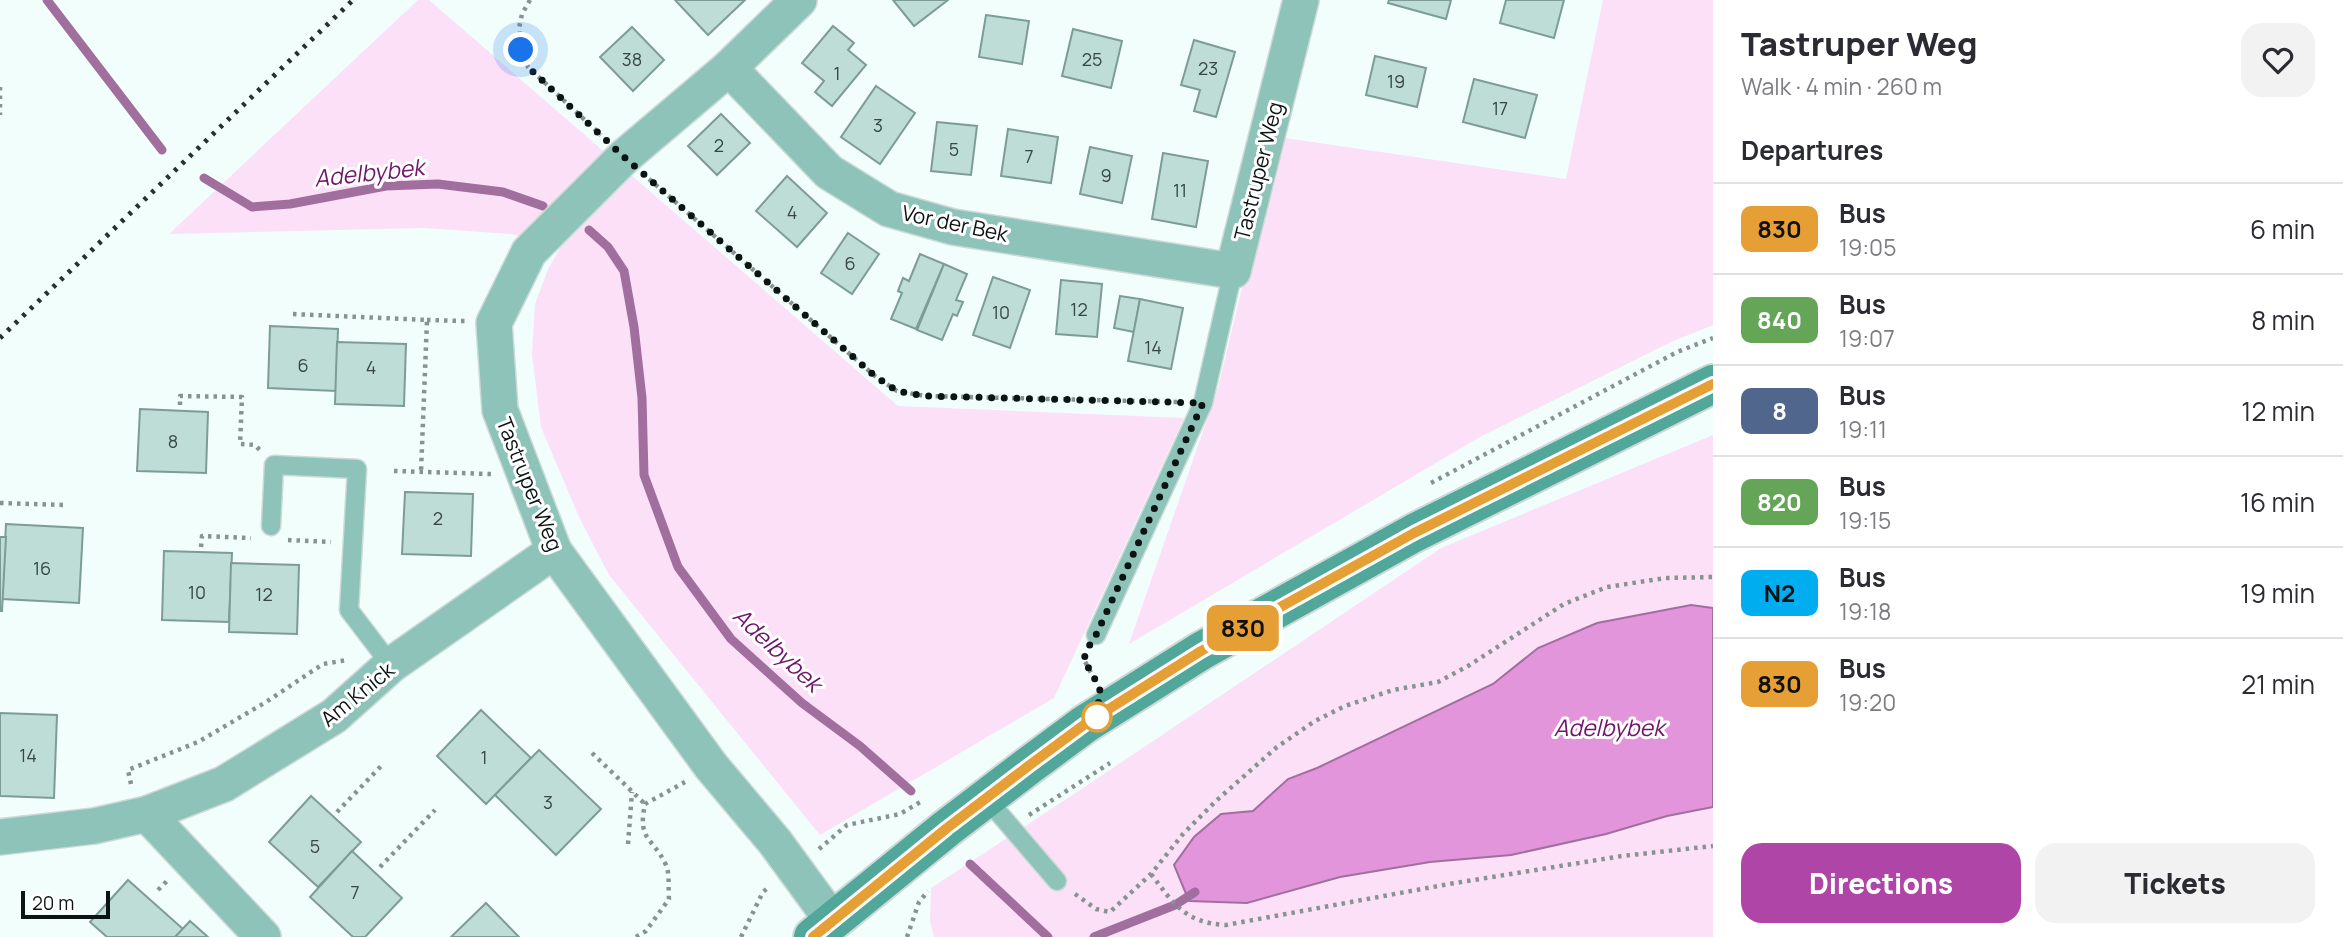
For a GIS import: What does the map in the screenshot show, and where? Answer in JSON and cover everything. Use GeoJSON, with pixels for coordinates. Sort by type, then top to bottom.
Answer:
{"type":"FeatureCollection","features":[{"type":"Feature","properties":{"kind":"main road"},"geometry":{"type":"LineString","coordinates":[[823,928],[986,798],[1085,724],[1201,651],[1414,533],[1713,384]]}},
{"type":"Feature","properties":{"kind":"street","name":"Tastruper Weg"},"geometry":{"type":"LineString","coordinates":[[799,0],[729,68],[624,157],[529,251],[494,323],[500,410],[554,551],[711,766],[775,842],[823,928]]}},
{"type":"Feature","properties":{"kind":"street","name":"Tastruper Weg"},"geometry":{"type":"LineString","coordinates":[[1233,271],[1301,0]]}},
{"type":"Feature","properties":{"kind":"street","name":"Vor der Bek"},"geometry":{"type":"LineString","coordinates":[[729,68],[829,172],[889,209],[953,226],[1233,271]]}},
{"type":"Feature","properties":{"kind":"street","name":"Am Knick"},"geometry":{"type":"LineString","coordinates":[[0,837],[94,826],[143,815],[224,784],[334,716],[383,655],[554,551]]}},
{"type":"Feature","properties":{"kind":"street"},"geometry":{"type":"LineString","coordinates":[[143,815],[263,937]]}},
{"type":"Feature","properties":{"kind":"lane","name":"Tastruper Weg"},"geometry":{"type":"LineString","coordinates":[[1096,635],[1203,403],[1233,271]]}},
{"type":"Feature","properties":{"kind":"lane"},"geometry":{"type":"LineString","coordinates":[[271,526],[274,465],[357,469],[349,610],[383,655]]}},
{"type":"Feature","properties":{"kind":"lane"},"geometry":{"type":"LineString","coordinates":[[986,798],[1057,881]]}},
{"type":"Feature","properties":{"kind":"path"},"geometry":{"type":"LineString","coordinates":[[530,0],[522,14],[519,28],[521,50],[528,67],[624,157],[875,376],[897,391],[925,396],[1203,403]]}},
{"type":"Feature","properties":{"kind":"path"},"geometry":{"type":"LineString","coordinates":[[0,87],[0,115]]}},
{"type":"Feature","properties":{"kind":"path"},"geometry":{"type":"LineString","coordinates":[[293,314],[427,320],[421,472]]}},
{"type":"Feature","properties":{"kind":"path"},"geometry":{"type":"LineString","coordinates":[[180,405],[180,396],[242,397],[240,444],[255,445]]}},
{"type":"Feature","properties":{"kind":"path"},"geometry":{"type":"LineString","coordinates":[[394,471],[499,475]]}},
{"type":"Feature","properties":{"kind":"path"},"geometry":{"type":"LineString","coordinates":[[0,503],[64,505]]}},
{"type":"Feature","properties":{"kind":"path"},"geometry":{"type":"LineString","coordinates":[[1057,881],[1096,909],[1110,912],[1151,874],[1183,834],[1217,800],[1277,747],[1315,721],[1345,706],[1393,690],[1438,682],[1468,666],[1564,604],[1607,587],[1666,578],[1713,577]]}},
{"type":"Feature","properties":{"kind":"path"},"geometry":{"type":"LineString","coordinates":[[1096,635],[1084,660],[1100,688]]}},
{"type":"Feature","properties":{"kind":"path"},"geometry":{"type":"LineString","coordinates":[[143,815],[128,771],[198,742],[323,664],[383,655]]}},
{"type":"Feature","properties":{"kind":"path"},"geometry":{"type":"LineString","coordinates":[[592,753],[645,804]]}},
{"type":"Feature","properties":{"kind":"path"},"geometry":{"type":"LineString","coordinates":[[337,812],[384,763]]}},
{"type":"Feature","properties":{"kind":"path"},"geometry":{"type":"LineString","coordinates":[[636,937],[646,931],[669,899],[666,867],[649,842],[641,824],[645,804],[711,766]]}},
{"type":"Feature","properties":{"kind":"path"},"geometry":{"type":"LineString","coordinates":[[628,844],[632,791]]}},
{"type":"Feature","properties":{"kind":"path"},"geometry":{"type":"LineString","coordinates":[[380,867],[435,810]]}},
{"type":"Feature","properties":{"kind":"path"},"geometry":{"type":"LineString","coordinates":[[1151,874],[1188,917],[1207,924],[1226,925],[1502,875],[1622,856],[1713,846]]}},
{"type":"Feature","properties":{"kind":"path"},"geometry":{"type":"LineString","coordinates":[[741,937],[762,892]]}},
{"type":"Feature","properties":{"kind":"shaded area"},"geometry":{"type":"Polygon","coordinates":[[[418,0],[429,0],[898,406],[1184,418],[1054,698],[820,835],[609,575],[579,517],[541,427],[532,354],[535,304],[548,269],[560,248],[511,234],[424,228],[169,234],[418,0]]]}},
{"type":"Feature","properties":{"kind":"shaded area"},"geometry":{"type":"Polygon","coordinates":[[[1603,0],[1713,0],[1713,325],[1671,342],[1480,437],[1129,644],[1218,388],[1278,137],[1566,179],[1603,0]]]}},
{"type":"Feature","properties":{"kind":"shaded area"},"geometry":{"type":"Polygon","coordinates":[[[1713,435],[1713,937],[934,937],[930,922],[931,888],[1441,548],[1713,435]]]}},
{"type":"Feature","properties":{"kind":"water","name":"Adelbybek"},"geometry":{"type":"Polygon","coordinates":[[[1691,605],[1713,608],[1713,807],[1511,855],[1430,862],[1340,877],[1247,903],[1189,901],[1174,865],[1194,837],[1221,814],[1253,811],[1288,779],[1317,768],[1493,684],[1538,648],[1597,623],[1691,605]]]}},
{"type":"Feature","properties":{"kind":"building"},"geometry":{"type":"Polygon","coordinates":[[[675,0],[745,0],[708,35],[675,0]]]}},
{"type":"Feature","properties":{"kind":"building"},"geometry":{"type":"Polygon","coordinates":[[[893,0],[948,0],[914,26],[893,0]]]}},
{"type":"Feature","properties":{"kind":"building"},"geometry":{"type":"Polygon","coordinates":[[[1389,0],[1451,0],[1446,19],[1388,3],[1389,0]]]}},
{"type":"Feature","properties":{"kind":"building"},"geometry":{"type":"Polygon","coordinates":[[[1506,0],[1564,0],[1554,38],[1500,23],[1506,0]]]}},
{"type":"Feature","properties":{"kind":"building"},"geometry":{"type":"Polygon","coordinates":[[[986,15],[1029,21],[1022,64],[979,57],[986,15]]]}},
{"type":"Feature","properties":{"kind":"building"},"geometry":{"type":"Polygon","coordinates":[[[833,26],[854,43],[848,50],[866,65],[832,106],[815,92],[824,81],[802,63],[833,26]]]}},
{"type":"Feature","properties":{"kind":"building"},"geometry":{"type":"Polygon","coordinates":[[[632,27],[664,60],[633,91],[600,57],[632,27]]]}},
{"type":"Feature","properties":{"kind":"building"},"geometry":{"type":"Polygon","coordinates":[[[1073,29],[1122,41],[1111,88],[1062,76],[1073,29]]]}},
{"type":"Feature","properties":{"kind":"building"},"geometry":{"type":"Polygon","coordinates":[[[1194,40],[1235,52],[1216,117],[1194,111],[1200,90],[1181,85],[1194,40]]]}},
{"type":"Feature","properties":{"kind":"building"},"geometry":{"type":"Polygon","coordinates":[[[1375,56],[1426,68],[1417,107],[1366,95],[1375,56]]]}},
{"type":"Feature","properties":{"kind":"building"},"geometry":{"type":"Polygon","coordinates":[[[1474,79],[1537,95],[1525,138],[1463,122],[1474,79]]]}},
{"type":"Feature","properties":{"kind":"building"},"geometry":{"type":"Polygon","coordinates":[[[876,86],[915,113],[880,164],[841,137],[876,86]]]}},
{"type":"Feature","properties":{"kind":"building"},"geometry":{"type":"Polygon","coordinates":[[[721,114],[750,143],[717,175],[688,146],[721,114]]]}},
{"type":"Feature","properties":{"kind":"building"},"geometry":{"type":"Polygon","coordinates":[[[937,122],[977,126],[971,175],[931,171],[937,122]]]}},
{"type":"Feature","properties":{"kind":"building"},"geometry":{"type":"Polygon","coordinates":[[[1008,129],[1058,137],[1051,183],[1001,176],[1008,129]]]}},
{"type":"Feature","properties":{"kind":"building"},"geometry":{"type":"Polygon","coordinates":[[[1090,147],[1132,156],[1122,203],[1080,194],[1090,147]]]}},
{"type":"Feature","properties":{"kind":"building"},"geometry":{"type":"Polygon","coordinates":[[[1163,153],[1208,161],[1196,227],[1152,219],[1163,153]]]}},
{"type":"Feature","properties":{"kind":"building"},"geometry":{"type":"Polygon","coordinates":[[[787,176],[827,213],[797,247],[756,211],[787,176]]]}},
{"type":"Feature","properties":{"kind":"building"},"geometry":{"type":"Polygon","coordinates":[[[848,233],[879,254],[852,294],[821,273],[848,233]]]}},
{"type":"Feature","properties":{"kind":"building"},"geometry":{"type":"Polygon","coordinates":[[[920,254],[944,264],[916,329],[891,319],[902,293],[898,291],[903,278],[909,281],[920,254]]]}},
{"type":"Feature","properties":{"kind":"building"},"geometry":{"type":"Polygon","coordinates":[[[944,264],[967,274],[956,300],[963,302],[957,316],[953,314],[942,340],[917,330],[944,264]]]}},
{"type":"Feature","properties":{"kind":"building"},"geometry":{"type":"Polygon","coordinates":[[[993,277],[1030,290],[1010,348],[973,335],[993,277]]]}},
{"type":"Feature","properties":{"kind":"building"},"geometry":{"type":"Polygon","coordinates":[[[1061,280],[1102,284],[1097,337],[1056,334],[1061,280]]]}},
{"type":"Feature","properties":{"kind":"building"},"geometry":{"type":"Polygon","coordinates":[[[1120,296],[1140,299],[1134,332],[1114,328],[1120,296]]]}},
{"type":"Feature","properties":{"kind":"building"},"geometry":{"type":"Polygon","coordinates":[[[1140,299],[1183,308],[1171,369],[1128,361],[1140,299]]]}},
{"type":"Feature","properties":{"kind":"building"},"geometry":{"type":"Polygon","coordinates":[[[270,326],[338,329],[336,391],[268,388],[270,326]]]}},
{"type":"Feature","properties":{"kind":"building"},"geometry":{"type":"Polygon","coordinates":[[[337,342],[406,344],[404,406],[335,404],[337,342]]]}},
{"type":"Feature","properties":{"kind":"building"},"geometry":{"type":"Polygon","coordinates":[[[140,409],[208,412],[206,473],[137,471],[140,409]]]}},
{"type":"Feature","properties":{"kind":"building"},"geometry":{"type":"Polygon","coordinates":[[[405,492],[473,494],[471,556],[402,554],[405,492]]]}},
{"type":"Feature","properties":{"kind":"building"},"geometry":{"type":"Polygon","coordinates":[[[6,524],[83,528],[79,603],[2,599],[6,524]]]}},
{"type":"Feature","properties":{"kind":"building"},"geometry":{"type":"Polygon","coordinates":[[[0,537],[6,537],[2,611],[0,611],[0,537]]]}},
{"type":"Feature","properties":{"kind":"building"},"geometry":{"type":"Polygon","coordinates":[[[164,551],[232,553],[229,622],[162,620],[164,551]]]}},
{"type":"Feature","properties":{"kind":"building"},"geometry":{"type":"Polygon","coordinates":[[[231,563],[299,565],[297,634],[229,632],[231,563]]]}},
{"type":"Feature","properties":{"kind":"building"},"geometry":{"type":"Polygon","coordinates":[[[481,710],[531,758],[486,804],[437,756],[481,710]]]}},
{"type":"Feature","properties":{"kind":"building"},"geometry":{"type":"Polygon","coordinates":[[[0,713],[57,715],[54,798],[0,796],[0,713]]]}},
{"type":"Feature","properties":{"kind":"building"},"geometry":{"type":"Polygon","coordinates":[[[539,750],[601,809],[556,855],[495,795],[539,750]]]}},
{"type":"Feature","properties":{"kind":"building"},"geometry":{"type":"Polygon","coordinates":[[[311,796],[361,842],[318,887],[269,842],[311,796]]]}},
{"type":"Feature","properties":{"kind":"building"},"geometry":{"type":"Polygon","coordinates":[[[352,851],[402,898],[365,937],[353,937],[310,897],[352,851]]]}},
{"type":"Feature","properties":{"kind":"building"},"geometry":{"type":"Polygon","coordinates":[[[128,880],[183,929],[175,937],[107,937],[90,922],[128,880]]]}},
{"type":"Feature","properties":{"kind":"building"},"geometry":{"type":"Polygon","coordinates":[[[486,903],[519,937],[451,937],[486,903]]]}},
{"type":"Feature","properties":{"kind":"building"},"geometry":{"type":"Polygon","coordinates":[[[190,921],[208,937],[175,937],[190,921]]]}},
{"type":"Feature","properties":{"kind":"waterway","name":"Adelbybek"},"geometry":{"type":"LineString","coordinates":[[47,0],[162,150]]}},
{"type":"Feature","properties":{"kind":"waterway","name":"Adelbybek"},"geometry":{"type":"LineString","coordinates":[[204,178],[252,207],[290,204],[386,186],[438,184],[503,192],[543,206]]}},
{"type":"Feature","properties":{"kind":"waterway","name":"Adelbybek"},"geometry":{"type":"LineString","coordinates":[[589,230],[608,247],[624,271],[642,398],[644,475],[678,567],[731,639],[802,703],[860,746],[911,791]]}},
{"type":"Feature","properties":{"kind":"waterway","name":"Adelbybek"},"geometry":{"type":"LineString","coordinates":[[970,864],[1048,937]]}},
{"type":"Feature","properties":{"kind":"waterway","name":"Adelbybek"},"geometry":{"type":"LineString","coordinates":[[1094,937],[1175,905],[1195,892]]}},
{"type":"Feature","properties":{"kind":"railway"},"geometry":{"type":"LineString","coordinates":[[0,338],[353,0]]}},
{"type":"Feature","properties":{"kind":"bus line","name":"830"},"geometry":{"type":"LineString","coordinates":[[813,937],[947,828],[1085,724],[1201,651],[1414,533],[1713,384]]}},
{"type":"Feature","properties":{"kind":"route"},"geometry":{"type":"LineString","coordinates":[[521,50],[528,67],[624,157],[875,376],[897,391],[925,396],[1203,403],[1096,635],[1086,651],[1084,660],[1100,688],[1097,717]]}}]}
